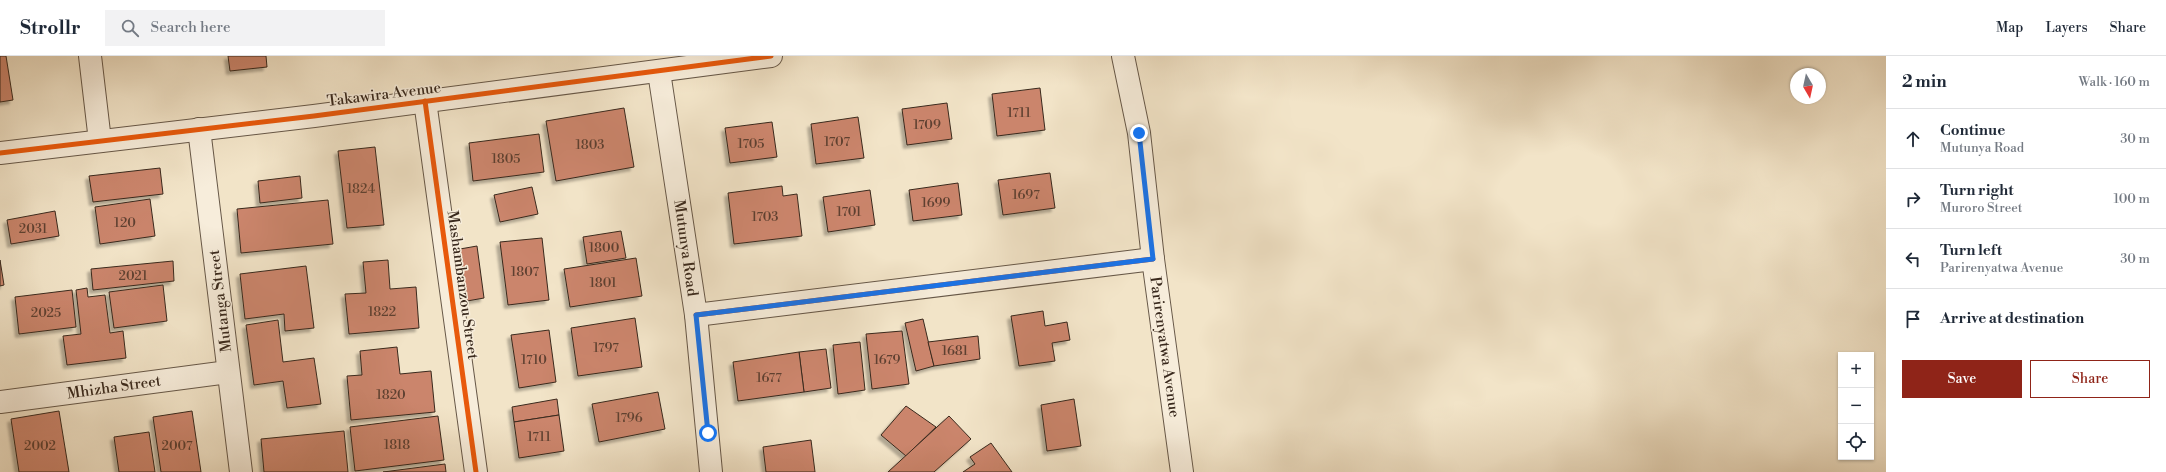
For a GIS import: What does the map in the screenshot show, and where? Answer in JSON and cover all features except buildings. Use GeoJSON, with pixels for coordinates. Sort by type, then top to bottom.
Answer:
{"type":"FeatureCollection","features":[{"type":"Feature","properties":{"kind":"street"},"geometry":{"type":"LineString","coordinates":[[90,56],[100,140]]}},
{"type":"Feature","properties":{"kind":"street","name":"Takawira Avenue"},"geometry":{"type":"LineString","coordinates":[[0,153],[659,72],[764,56]]}},
{"type":"Feature","properties":{"kind":"street","name":"Parirenyatwa Avenue"},"geometry":{"type":"LineString","coordinates":[[1123,56],[1139,133],[1153,259],[1182,472]]}},
{"type":"Feature","properties":{"kind":"street","name":"Mutunya Road"},"geometry":{"type":"LineString","coordinates":[[659,72],[696,315],[711,472]]}},
{"type":"Feature","properties":{"kind":"street","name":"Mashambanzou Street"},"geometry":{"type":"LineString","coordinates":[[425,101],[476,472]]}},
{"type":"Feature","properties":{"kind":"street","name":"Mutanga Street"},"geometry":{"type":"LineString","coordinates":[[199,129],[228,372],[242,472]]}},
{"type":"Feature","properties":{"kind":"street"},"geometry":{"type":"LineString","coordinates":[[696,315],[1153,259]]}},
{"type":"Feature","properties":{"kind":"street","name":"Mhizha Street"},"geometry":{"type":"LineString","coordinates":[[0,402],[228,372]]}},
{"type":"Feature","properties":{"kind":"cycle path"},"geometry":{"type":"LineString","coordinates":[[0,153],[314,116],[771,56]]}},
{"type":"Feature","properties":{"kind":"cycle path"},"geometry":{"type":"LineString","coordinates":[[425,101],[476,472]]}},
{"type":"Feature","properties":{"kind":"cycle path"},"geometry":{"type":"LineString","coordinates":[[696,315],[1153,259]]}},
{"type":"Feature","properties":{"kind":"route"},"geometry":{"type":"LineString","coordinates":[[708,433],[696,315],[1153,259],[1145,175],[1139,133]]}}]}
